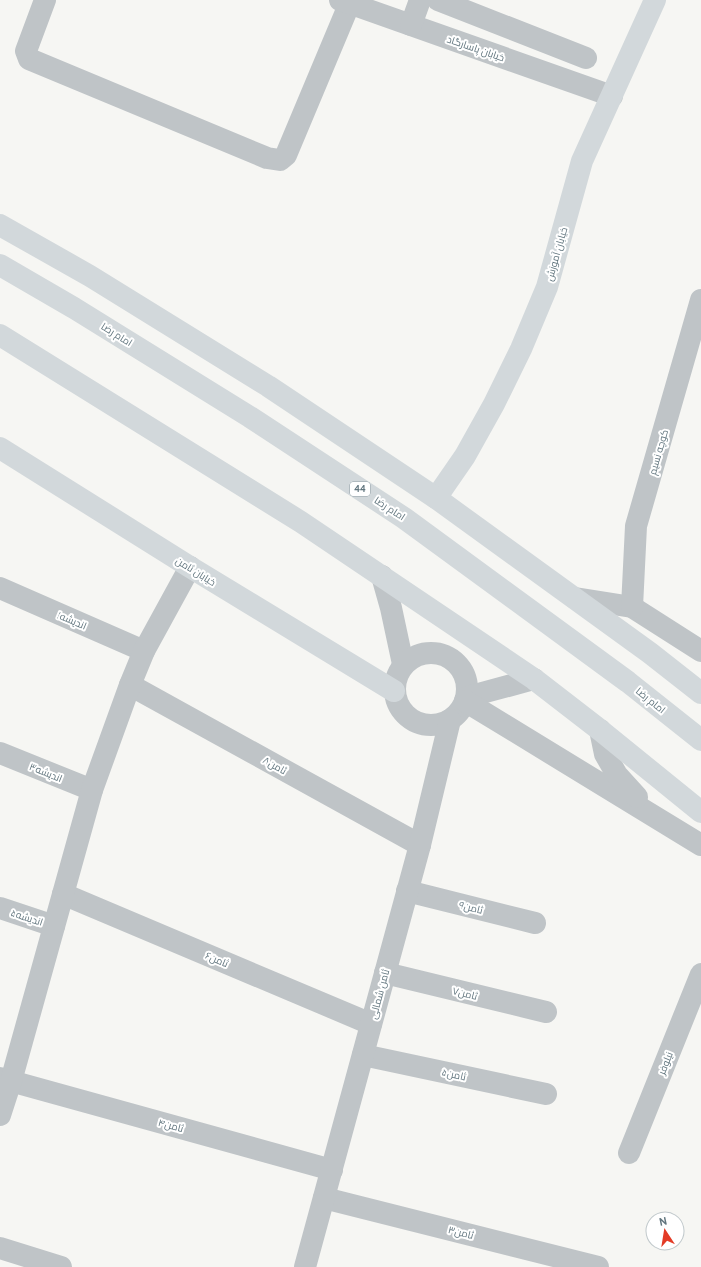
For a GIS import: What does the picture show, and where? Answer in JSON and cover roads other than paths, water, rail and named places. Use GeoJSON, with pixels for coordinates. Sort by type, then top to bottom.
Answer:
{"type":"FeatureCollection","features":[{"type":"Feature","properties":{"kind":"main road","name":"خیابان آموزش"},"geometry":{"type":"LineString","coordinates":[[436,498],[464,456],[494,404],[521,349],[547,288],[582,161],[655,0]]}},
{"type":"Feature","properties":{"kind":"main road"},"geometry":{"type":"LineString","coordinates":[[0,225],[90,276],[268,386],[436,498],[650,653],[701,693]]}},
{"type":"Feature","properties":{"kind":"main road","name":"امام رضا"},"geometry":{"type":"LineString","coordinates":[[0,265],[74,308],[250,417],[404,518],[628,682],[701,740]]}},
{"type":"Feature","properties":{"kind":"main road"},"geometry":{"type":"LineString","coordinates":[[0,335],[301,522],[534,679],[600,730],[701,812]]}},
{"type":"Feature","properties":{"kind":"main road","name":"خیابان ثامن"},"geometry":{"type":"LineString","coordinates":[[0,448],[190,567],[394,691]]}},
{"type":"Feature","properties":{"kind":"street"},"geometry":{"type":"LineString","coordinates":[[45,0],[26,51],[28,59],[268,158],[280,160],[286,155],[347,1]]}},
{"type":"Feature","properties":{"kind":"street"},"geometry":{"type":"LineString","coordinates":[[411,25],[420,0]]}},
{"type":"Feature","properties":{"kind":"street"},"geometry":{"type":"LineString","coordinates":[[438,0],[586,58]]}},
{"type":"Feature","properties":{"kind":"street","name":"خیابان پاسارگاد"},"geometry":{"type":"LineString","coordinates":[[347,1],[612,96]]}},
{"type":"Feature","properties":{"kind":"street","name":"کوچه نسیم"},"geometry":{"type":"LineString","coordinates":[[632,607],[636,526],[701,300]]}},
{"type":"Feature","properties":{"kind":"street"},"geometry":{"type":"LineString","coordinates":[[0,1114],[5,1079],[54,926],[92,790],[144,651],[190,567]]}},
{"type":"Feature","properties":{"kind":"street"},"geometry":{"type":"LineString","coordinates":[[382,576],[391,608],[403,664]]}},
{"type":"Feature","properties":{"kind":"street","name":"اندیشه۱"},"geometry":{"type":"LineString","coordinates":[[0,588],[144,651]]}},
{"type":"Feature","properties":{"kind":"street"},"geometry":{"type":"LineString","coordinates":[[575,598],[632,607],[701,651]]}},
{"type":"Feature","properties":{"kind":"street"},"geometry":{"type":"LineString","coordinates":[[439,652],[456,661],[466,677],[466,699],[459,712],[450,720],[436,725],[421,724],[407,717],[398,705],[394,691],[396,677],[403,664],[419,654],[439,652]]}},
{"type":"Feature","properties":{"kind":"street"},"geometry":{"type":"LineString","coordinates":[[466,699],[534,679]]}},
{"type":"Feature","properties":{"kind":"street","name":"ثامن۸"},"geometry":{"type":"LineString","coordinates":[[130,685],[420,845]]}},
{"type":"Feature","properties":{"kind":"street"},"geometry":{"type":"LineString","coordinates":[[466,699],[658,820],[701,845]]}},
{"type":"Feature","properties":{"kind":"street","name":"ثامن شمالی"},"geometry":{"type":"LineString","coordinates":[[305,1267],[420,845],[450,720]]}},
{"type":"Feature","properties":{"kind":"street"},"geometry":{"type":"LineString","coordinates":[[600,730],[605,754],[617,775],[658,820]]}},
{"type":"Feature","properties":{"kind":"street","name":"اندیشه۳"},"geometry":{"type":"LineString","coordinates":[[0,753],[92,790]]}},
{"type":"Feature","properties":{"kind":"street","name":"ثامن۹"},"geometry":{"type":"LineString","coordinates":[[407,891],[535,923]]}},
{"type":"Feature","properties":{"kind":"street","name":"ثامن۶"},"geometry":{"type":"LineString","coordinates":[[63,894],[371,1024]]}},
{"type":"Feature","properties":{"kind":"street","name":"اندیشه۵"},"geometry":{"type":"LineString","coordinates":[[0,908],[54,926]]}},
{"type":"Feature","properties":{"kind":"street","name":"ثامن۷"},"geometry":{"type":"LineString","coordinates":[[385,973],[546,1012]]}},
{"type":"Feature","properties":{"kind":"street","name":"نیلوفر"},"geometry":{"type":"LineString","coordinates":[[629,1153],[701,974]]}},
{"type":"Feature","properties":{"kind":"street","name":"ثامن۵"},"geometry":{"type":"LineString","coordinates":[[362,1055],[546,1094]]}},
{"type":"Feature","properties":{"kind":"street","name":"ثامن۴"},"geometry":{"type":"LineString","coordinates":[[5,1079],[332,1170]]}},
{"type":"Feature","properties":{"kind":"street","name":"ثامن۳"},"geometry":{"type":"LineString","coordinates":[[324,1198],[598,1267]]}},
{"type":"Feature","properties":{"kind":"street"},"geometry":{"type":"LineString","coordinates":[[0,1248],[60,1267]]}}]}
